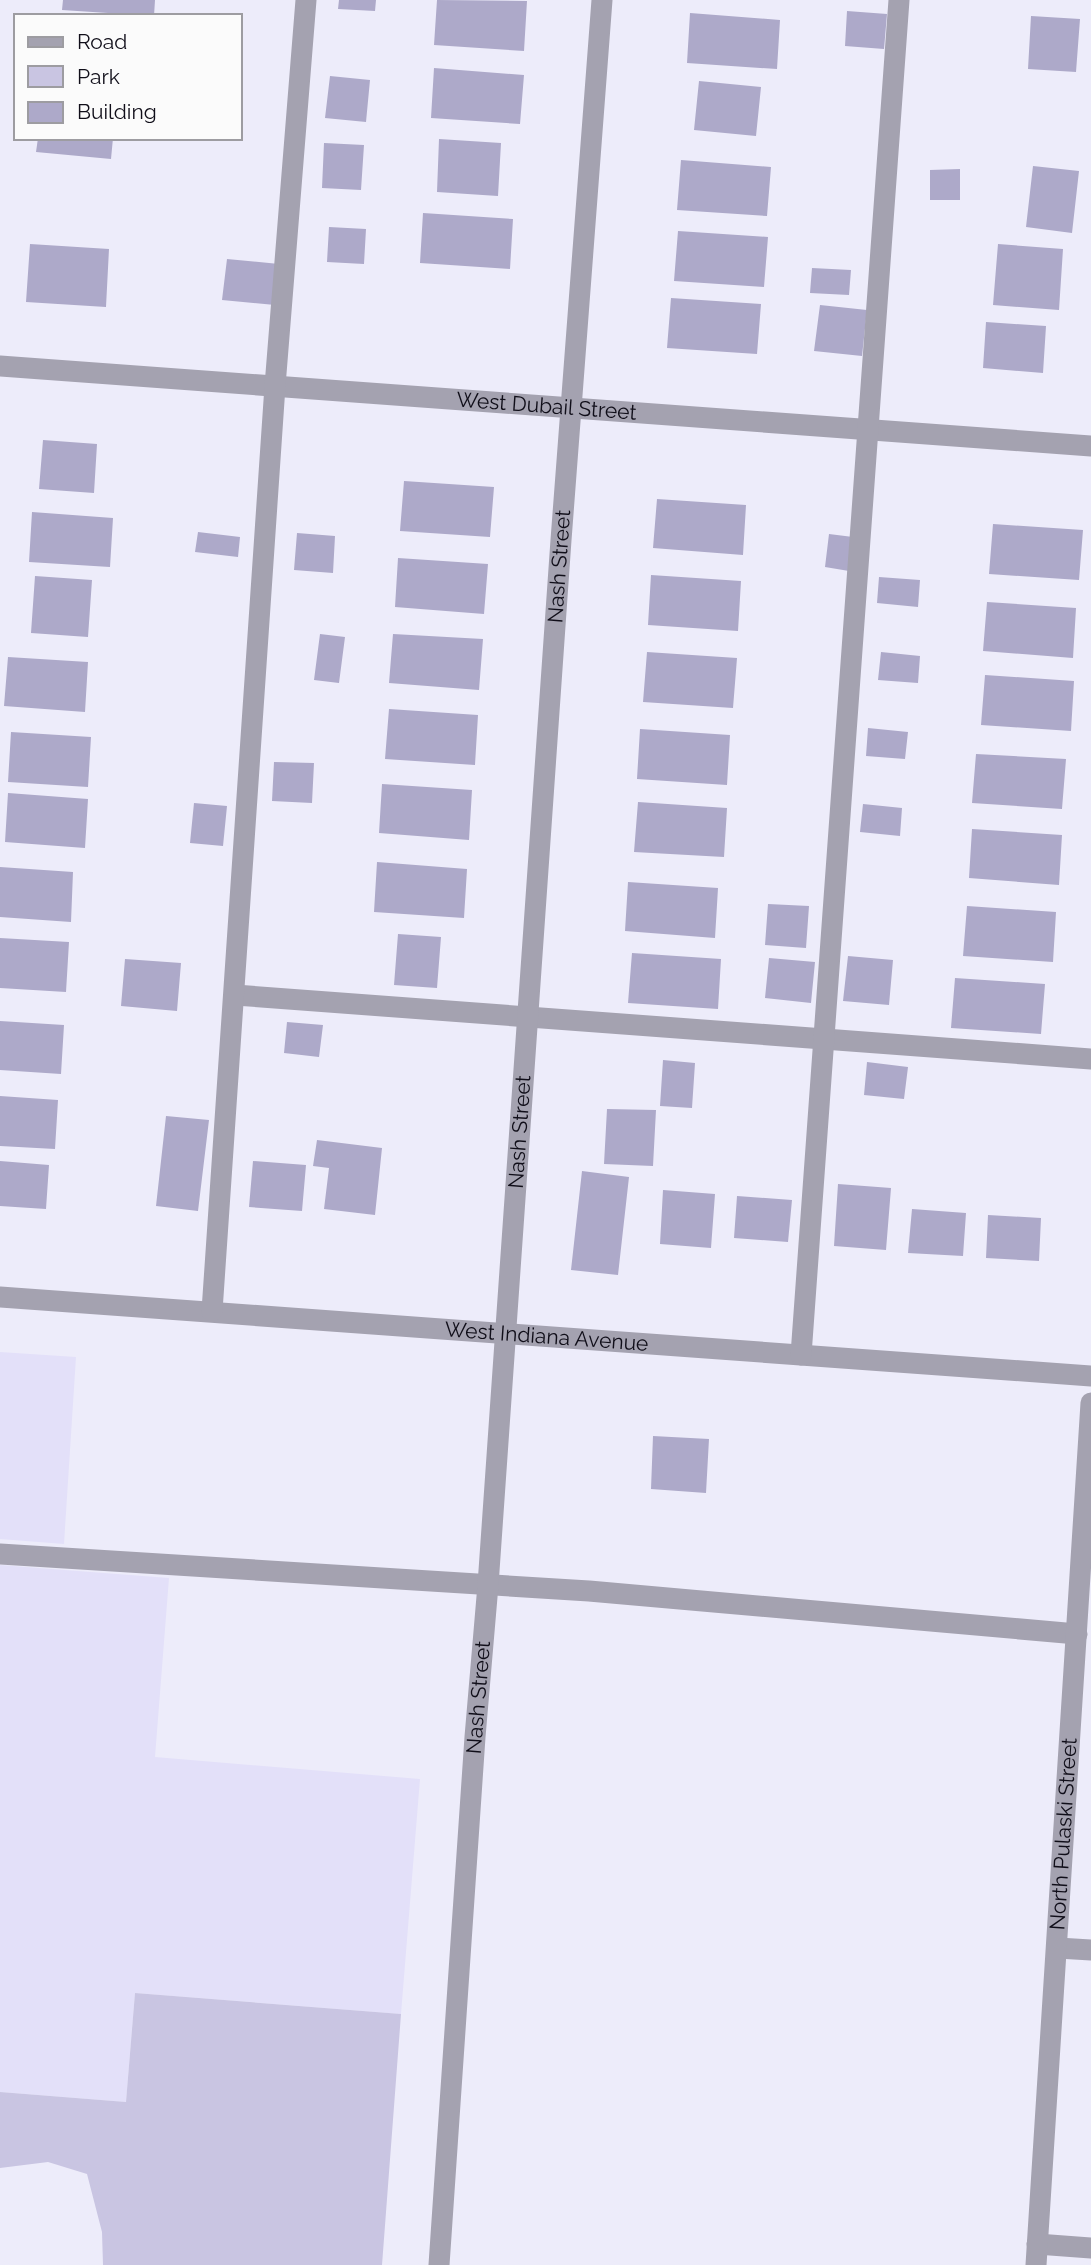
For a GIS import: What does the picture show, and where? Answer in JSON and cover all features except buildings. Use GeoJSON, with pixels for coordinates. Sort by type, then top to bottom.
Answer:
{"type":"FeatureCollection","features":[{"type":"Feature","properties":{"kind":"street"},"geometry":{"type":"LineString","coordinates":[[212,1311],[275,386],[306,0]]}},
{"type":"Feature","properties":{"kind":"street","name":"Nash Street"},"geometry":{"type":"LineString","coordinates":[[439,2265],[560,554],[602,0]]}},
{"type":"Feature","properties":{"kind":"street"},"geometry":{"type":"LineString","coordinates":[[800,1355],[899,0]]}},
{"type":"Feature","properties":{"kind":"street","name":"West Dubail Street"},"geometry":{"type":"LineString","coordinates":[[0,366],[1091,446]]}},
{"type":"Feature","properties":{"kind":"street"},"geometry":{"type":"LineString","coordinates":[[235,995],[1091,1059]]}},
{"type":"Feature","properties":{"kind":"street","name":"West Indiana Avenue"},"geometry":{"type":"LineString","coordinates":[[0,1297],[1091,1376]]}},
{"type":"Feature","properties":{"kind":"street","name":"North Pulaski Street"},"geometry":{"type":"LineString","coordinates":[[1036,2255],[1058,1948],[1091,1403]]}},
{"type":"Feature","properties":{"kind":"street"},"geometry":{"type":"LineString","coordinates":[[0,1554],[589,1591],[1077,1634]]}},
{"type":"Feature","properties":{"kind":"street"},"geometry":{"type":"LineString","coordinates":[[1058,1948],[1091,1950]]}},
{"type":"Feature","properties":{"kind":"street"},"geometry":{"type":"LineString","coordinates":[[1036,2255],[1091,2248]]}},
{"type":"Feature","properties":{"kind":"shaded area"},"geometry":{"type":"Polygon","coordinates":[[[0,1352],[76,1357],[64,1544],[0,1539],[0,1352]]]}},
{"type":"Feature","properties":{"kind":"shaded area"},"geometry":{"type":"Polygon","coordinates":[[[0,1565],[169,1578],[155,1757],[420,1779],[401,2014],[135,1993],[126,2102],[0,2092],[0,1565]]]}},
{"type":"Feature","properties":{"kind":"green space"},"geometry":{"type":"Polygon","coordinates":[[[135,1993],[401,2014],[382,2265],[103,2265],[102,2232],[87,2174],[48,2162],[0,2168],[0,2092],[126,2102],[135,1993]]]}}]}
